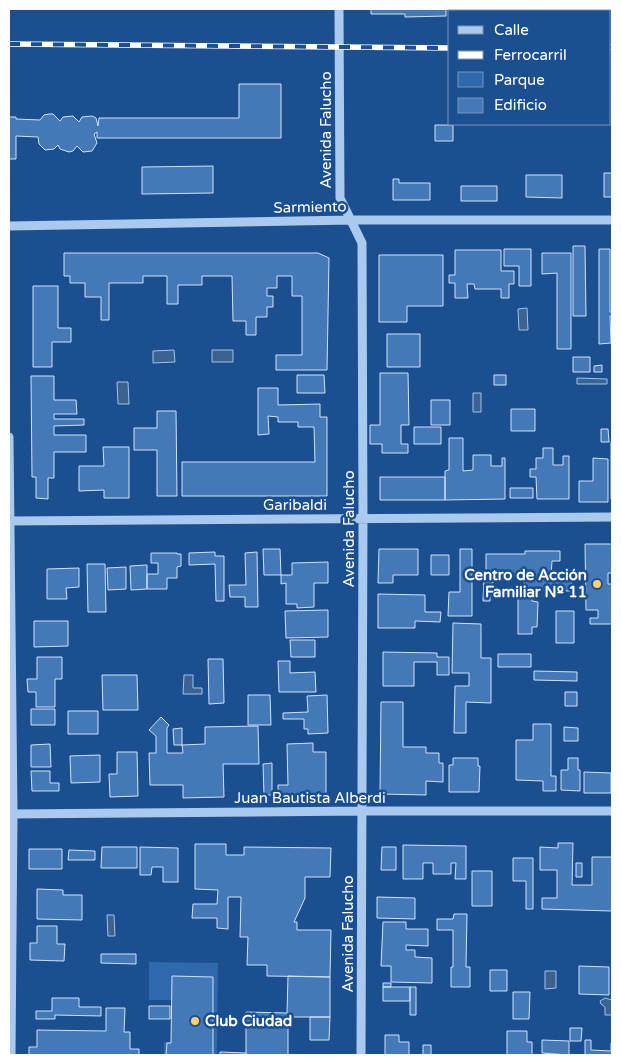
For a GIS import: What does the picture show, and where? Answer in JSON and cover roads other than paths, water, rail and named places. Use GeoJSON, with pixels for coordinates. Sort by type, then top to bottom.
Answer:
{"type":"FeatureCollection","features":[{"type":"Feature","properties":{"kind":"street","name":"Avenida Falucho"},"geometry":{"type":"LineString","coordinates":[[339,9],[340,198],[362,243],[363,518],[360,1055]]}},
{"type":"Feature","properties":{"kind":"street","name":"Sarmiento"},"geometry":{"type":"LineString","coordinates":[[9,226],[352,220],[612,220]]}},
{"type":"Feature","properties":{"kind":"street"},"geometry":{"type":"LineString","coordinates":[[9,437],[11,1055]]}},
{"type":"Feature","properties":{"kind":"street","name":"Garibaldi"},"geometry":{"type":"LineString","coordinates":[[9,521],[612,518]]}},
{"type":"Feature","properties":{"kind":"street","name":"Juan Bautista Alberdi"},"geometry":{"type":"LineString","coordinates":[[11,814],[612,811]]}},
{"type":"Feature","properties":{"kind":"railway"},"geometry":{"type":"LineString","coordinates":[[9,44],[448,48]]}},
{"type":"Feature","properties":{"kind":"place","name":"Centro de Acción Familiar Nº 11"},"geometry":{"type":"Point","coordinates":[597,584]}},
{"type":"Feature","properties":{"kind":"place","name":"Club Ciudad"},"geometry":{"type":"Point","coordinates":[195,1021]}}]}
